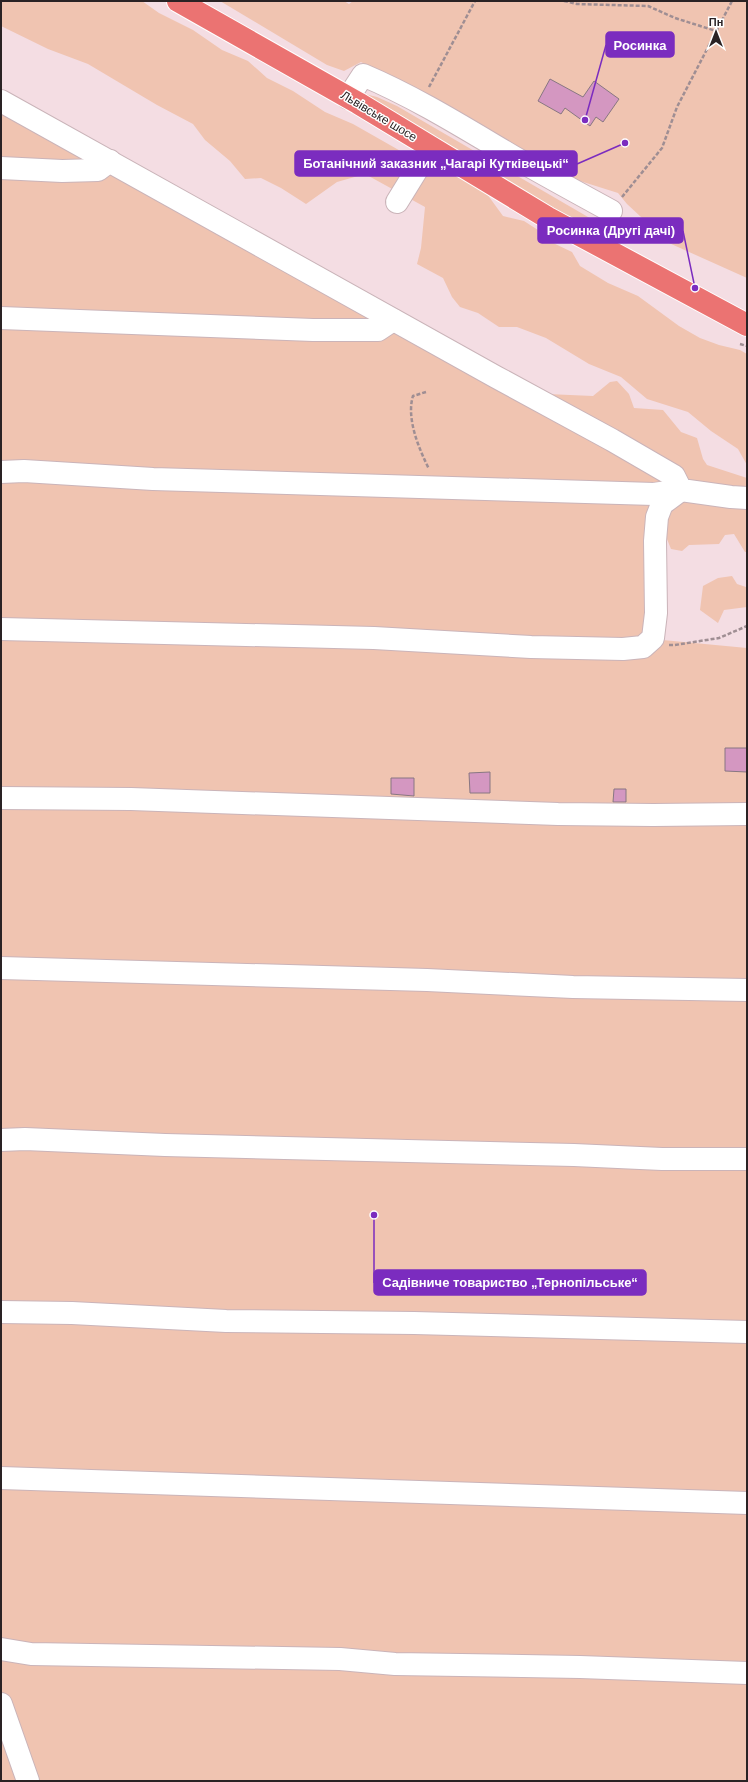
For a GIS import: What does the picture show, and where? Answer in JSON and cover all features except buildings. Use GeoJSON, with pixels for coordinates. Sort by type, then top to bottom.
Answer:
{"type":"FeatureCollection","features":[{"type":"Feature","properties":{"kind":"highway","name":"Львівське шосе"},"geometry":{"type":"LineString","coordinates":[[178,1],[348,98],[548,218],[747,325]]}},
{"type":"Feature","properties":{"kind":"street"},"geometry":{"type":"LineString","coordinates":[[348,98],[362,75],[421,102],[514,157],[611,211]]}},
{"type":"Feature","properties":{"kind":"street"},"geometry":{"type":"LineString","coordinates":[[1,101],[393,320],[612,440],[674,476],[681,490]]}},
{"type":"Feature","properties":{"kind":"street"},"geometry":{"type":"LineString","coordinates":[[397,202],[431,147]]}},
{"type":"Feature","properties":{"kind":"street"},"geometry":{"type":"LineString","coordinates":[[1,168],[62,171],[98,170],[110,161]]}},
{"type":"Feature","properties":{"kind":"street"},"geometry":{"type":"LineString","coordinates":[[1,318],[313,330],[378,330],[393,320]]}},
{"type":"Feature","properties":{"kind":"street"},"geometry":{"type":"LineString","coordinates":[[1,472],[24,471],[153,479],[654,494],[681,490],[747,498]]}},
{"type":"Feature","properties":{"kind":"street"},"geometry":{"type":"LineString","coordinates":[[1,629],[374,638],[531,647],[624,649],[643,647],[653,638],[656,613],[656,517],[662,504],[681,490]]}},
{"type":"Feature","properties":{"kind":"street"},"geometry":{"type":"LineString","coordinates":[[1,798],[131,799],[558,814],[747,814]]}},
{"type":"Feature","properties":{"kind":"street"},"geometry":{"type":"LineString","coordinates":[[1,968],[427,980],[573,987],[747,990]]}},
{"type":"Feature","properties":{"kind":"street"},"geometry":{"type":"LineString","coordinates":[[1,1140],[25,1139],[165,1145],[574,1155],[662,1159],[747,1159]]}},
{"type":"Feature","properties":{"kind":"street"},"geometry":{"type":"LineString","coordinates":[[1,1312],[72,1313],[226,1321],[422,1323],[747,1332]]}},
{"type":"Feature","properties":{"kind":"street"},"geometry":{"type":"LineString","coordinates":[[1,1478],[747,1503]]}},
{"type":"Feature","properties":{"kind":"street"},"geometry":{"type":"LineString","coordinates":[[1,1649],[31,1654],[340,1659],[395,1664],[580,1666],[747,1673]]}},
{"type":"Feature","properties":{"kind":"street"},"geometry":{"type":"LineString","coordinates":[[1,1704],[28,1781]]}},
{"type":"Feature","properties":{"kind":"path"},"geometry":{"type":"LineString","coordinates":[[421,102],[475,1]]}},
{"type":"Feature","properties":{"kind":"path"},"geometry":{"type":"LineString","coordinates":[[564,1],[577,4],[648,6],[675,18],[716,31]]}},
{"type":"Feature","properties":{"kind":"path"},"geometry":{"type":"LineString","coordinates":[[611,211],[662,148],[677,107],[732,1]]}},
{"type":"Feature","properties":{"kind":"path"},"geometry":{"type":"LineString","coordinates":[[426,392],[413,396],[410,405],[411,419],[425,461],[438,488]]}},
{"type":"Feature","properties":{"kind":"path"},"geometry":{"type":"LineString","coordinates":[[675,645],[719,638],[747,626]]}},
{"type":"Feature","properties":{"kind":"shaded area"},"geometry":{"type":"Polygon","coordinates":[[[1,1],[142,1],[159,13],[193,30],[222,50],[248,61],[267,78],[293,91],[325,112],[353,124],[404,153],[464,177],[487,194],[503,216],[524,221],[538,230],[549,241],[572,252],[580,266],[608,283],[638,296],[679,326],[700,338],[719,345],[740,350],[747,354],[747,465],[738,449],[711,431],[688,412],[647,399],[621,377],[589,364],[546,338],[517,327],[499,327],[478,313],[460,307],[452,297],[443,278],[417,264],[421,248],[425,207],[365,174],[337,182],[306,204],[281,188],[261,178],[245,179],[230,161],[205,140],[193,124],[157,105],[88,64],[48,49],[1,26],[1,1]]]}},
{"type":"Feature","properties":{"kind":"shaded area"},"geometry":{"type":"Polygon","coordinates":[[[220,1],[344,1],[349,4],[353,1],[747,1],[747,278],[669,243],[627,204],[618,193],[580,181],[527,156],[431,98],[361,62],[344,71],[327,65],[220,1]]]}},
{"type":"Feature","properties":{"kind":"shaded area"},"geometry":{"type":"Polygon","coordinates":[[[365,94],[377,97],[397,106],[619,235],[613,243],[363,98],[365,94]]]}},
{"type":"Feature","properties":{"kind":"shaded area"},"geometry":{"type":"Polygon","coordinates":[[[1,101],[674,476],[662,504],[652,639],[747,648],[747,1781],[1,1781],[1,101]]]}},
{"type":"Feature","properties":{"kind":"shaded area"},"geometry":{"type":"Polygon","coordinates":[[[617,381],[629,394],[634,408],[663,410],[681,432],[697,438],[703,459],[707,465],[747,478],[747,492],[697,488],[547,394],[593,396],[610,382],[617,381]]]}},
{"type":"Feature","properties":{"kind":"shaded area"},"geometry":{"type":"Polygon","coordinates":[[[683,500],[747,504],[747,552],[745,552],[734,534],[725,535],[719,544],[689,545],[682,551],[671,549],[665,534],[667,512],[683,500]]]}},
{"type":"Feature","properties":{"kind":"shaded area"},"geometry":{"type":"Polygon","coordinates":[[[732,576],[737,584],[746,587],[747,589],[747,607],[724,610],[718,623],[700,610],[703,586],[718,578],[732,576]]]}},
{"type":"Feature","properties":{"kind":"place","name":"Росинка"},"geometry":{"type":"Point","coordinates":[585,120]}},
{"type":"Feature","properties":{"kind":"place","name":"Ботанічний заказник „Чагарі Кутківецькі“"},"geometry":{"type":"Point","coordinates":[625,143]}},
{"type":"Feature","properties":{"kind":"place","name":"Росинка (Другі дачі)"},"geometry":{"type":"Point","coordinates":[695,288]}},
{"type":"Feature","properties":{"kind":"place","name":"Садівниче товариство „Тернопільське“"},"geometry":{"type":"Point","coordinates":[374,1215]}}]}
